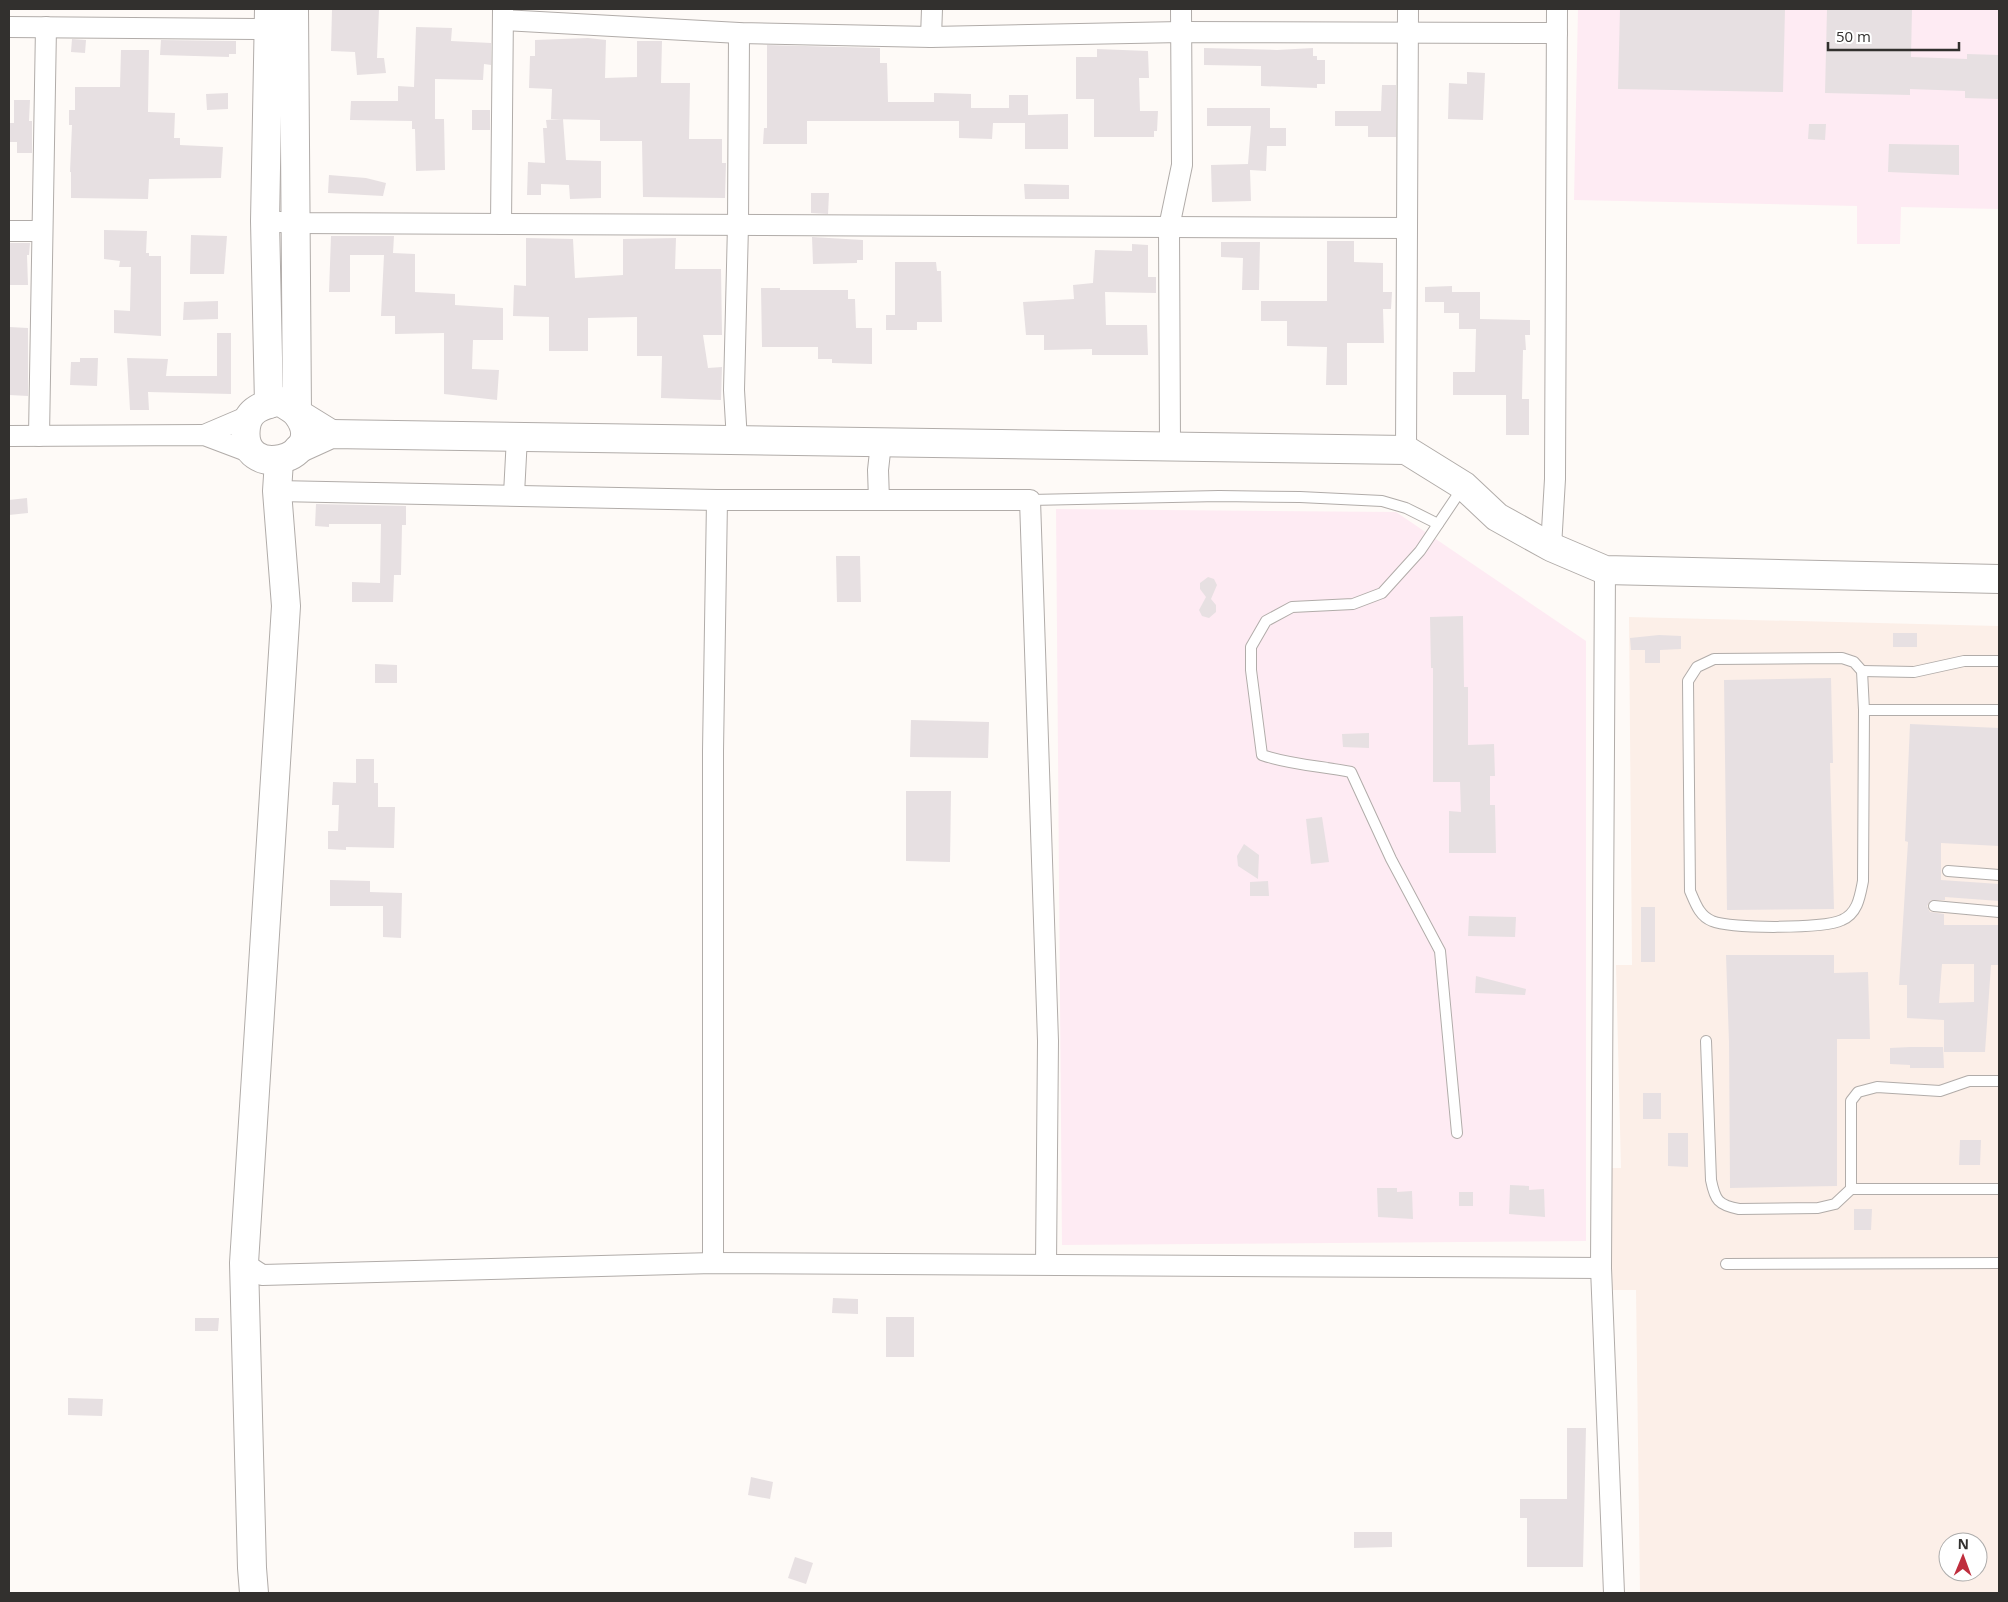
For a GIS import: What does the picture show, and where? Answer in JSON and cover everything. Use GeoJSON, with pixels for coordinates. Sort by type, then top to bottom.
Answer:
{"type":"FeatureCollection","features":[{"type":"Feature","properties":{"kind":"street"},"geometry":{"type":"LineString","coordinates":[[254,1593],[244,1263],[286,606],[277,491],[278,455],[304,431],[302,421],[297,413],[294,9]]}},
{"type":"Feature","properties":{"kind":"street"},"geometry":{"type":"LineString","coordinates":[[931,37],[932,9]]}},
{"type":"Feature","properties":{"kind":"street"},"geometry":{"type":"LineString","coordinates":[[1170,444],[1169,227],[1182,165],[1181,9]]}},
{"type":"Feature","properties":{"kind":"street"},"geometry":{"type":"LineString","coordinates":[[1406,450],[1408,9]]}},
{"type":"Feature","properties":{"kind":"street"},"geometry":{"type":"LineString","coordinates":[[1551,547],[1555,479],[1557,9]]}},
{"type":"Feature","properties":{"kind":"street"},"geometry":{"type":"LineString","coordinates":[[501,224],[503,15],[739,33],[931,37],[1181,32],[1557,33]]}},
{"type":"Feature","properties":{"kind":"street"},"geometry":{"type":"LineString","coordinates":[[9,27],[269,19],[260,409],[245,432],[251,449],[278,455],[331,434],[517,450],[737,441],[1170,444],[1406,450],[1460,492],[1498,517],[1551,547],[1605,570],[1999,579]]}},
{"type":"Feature","properties":{"kind":"street"},"geometry":{"type":"LineString","coordinates":[[38,436],[46,27]]}},
{"type":"Feature","properties":{"kind":"street"},"geometry":{"type":"LineString","coordinates":[[737,441],[734,390],[738,225],[739,33]]}},
{"type":"Feature","properties":{"kind":"street"},"geometry":{"type":"LineString","coordinates":[[265,221],[295,223],[1407,228]]}},
{"type":"Feature","properties":{"kind":"street"},"geometry":{"type":"LineString","coordinates":[[9,230],[42,231]]}},
{"type":"Feature","properties":{"kind":"street"},"geometry":{"type":"LineString","coordinates":[[204,435],[280,401],[331,434]]}},
{"type":"Feature","properties":{"kind":"street"},"geometry":{"type":"LineString","coordinates":[[9,436],[204,435],[278,455]]}},
{"type":"Feature","properties":{"kind":"street"},"geometry":{"type":"LineString","coordinates":[[879,496],[878,470],[881,443]]}},
{"type":"Feature","properties":{"kind":"street"},"geometry":{"type":"LineString","coordinates":[[515,489],[517,450]]}},
{"type":"Feature","properties":{"kind":"street"},"geometry":{"type":"LineString","coordinates":[[277,491],[515,489],[717,500],[879,496],[1030,500],[1048,1041],[1046,1264]]}},
{"type":"Feature","properties":{"kind":"street"},"geometry":{"type":"LineString","coordinates":[[713,1263],[713,751],[717,500]]}},
{"type":"Feature","properties":{"kind":"street"},"geometry":{"type":"LineString","coordinates":[[1605,570],[1601,1268],[1614,1593]]}},
{"type":"Feature","properties":{"kind":"street"},"geometry":{"type":"LineString","coordinates":[[244,1263],[262,1275],[713,1263],[1601,1268]]}},
{"type":"Feature","properties":{"kind":"lane"},"geometry":{"type":"LineString","coordinates":[[1457,1133],[1440,951],[1391,858],[1351,772],[1318,765],[1283,762],[1262,755],[1251,670],[1251,647],[1266,621],[1292,607],[1353,604],[1382,593],[1420,551],[1460,492]]}},
{"type":"Feature","properties":{"kind":"lane"},"geometry":{"type":"LineString","coordinates":[[1030,500],[1219,496],[1382,501],[1406,508],[1438,524]]}},
{"type":"Feature","properties":{"kind":"lane"},"geometry":{"type":"LineString","coordinates":[[1842,658],[1854,662],[1862,671],[1864,710],[1863,881],[1859,904],[1844,920],[1827,925],[1733,926],[1710,921],[1698,911],[1690,891],[1688,681],[1698,667],[1714,659],[1842,658]]}},
{"type":"Feature","properties":{"kind":"lane"},"geometry":{"type":"LineString","coordinates":[[1862,671],[1914,672],[1964,661],[1999,661]]}},
{"type":"Feature","properties":{"kind":"lane"},"geometry":{"type":"LineString","coordinates":[[1864,710],[1999,710]]}},
{"type":"Feature","properties":{"kind":"lane"},"geometry":{"type":"LineString","coordinates":[[1948,871],[1999,875]]}},
{"type":"Feature","properties":{"kind":"lane"},"geometry":{"type":"LineString","coordinates":[[1934,906],[1999,912]]}},
{"type":"Feature","properties":{"kind":"lane"},"geometry":{"type":"LineString","coordinates":[[1706,1041],[1710,1180],[1715,1198],[1727,1207],[1739,1210],[1818,1208],[1835,1204],[1850,1189],[1851,1101],[1858,1092],[1877,1087],[1940,1091],[1969,1081],[1999,1082]]}},
{"type":"Feature","properties":{"kind":"lane"},"geometry":{"type":"LineString","coordinates":[[1850,1189],[1999,1189]]}},
{"type":"Feature","properties":{"kind":"lane"},"geometry":{"type":"LineString","coordinates":[[1726,1264],[1999,1264]]}},
{"type":"Feature","properties":{"kind":"shaded area"},"geometry":{"type":"Polygon","coordinates":[[[1578,9],[1999,9],[1999,209],[1901,207],[1900,244],[1857,244],[1857,206],[1574,200],[1578,9]]]}},
{"type":"Feature","properties":{"kind":"shaded area"},"geometry":{"type":"Polygon","coordinates":[[[1056,509],[1396,512],[1586,641],[1586,1241],[1062,1245],[1056,509]]]}},
{"type":"Feature","properties":{"kind":"shaded area"},"geometry":{"type":"Polygon","coordinates":[[[1629,617],[1999,626],[1999,1593],[1640,1593],[1636,1290],[1609,1290],[1607,1168],[1621,1168],[1616,965],[1632,965],[1629,617]]]}},
{"type":"Feature","properties":{"kind":"building"},"geometry":{"type":"Polygon","coordinates":[[[332,9],[379,9],[377,58],[384,58],[386,73],[357,75],[355,52],[331,51],[332,9]]]}},
{"type":"Feature","properties":{"kind":"building"},"geometry":{"type":"Polygon","coordinates":[[[1620,9],[1785,9],[1783,92],[1618,89],[1620,9]]]}},
{"type":"Feature","properties":{"kind":"building"},"geometry":{"type":"Polygon","coordinates":[[[1827,9],[1912,9],[1911,57],[1967,59],[1967,54],[1999,55],[1999,99],[1965,98],[1965,91],[1910,89],[1910,95],[1825,93],[1827,9]]]}},
{"type":"Feature","properties":{"kind":"building"},"geometry":{"type":"Polygon","coordinates":[[[416,27],[452,28],[451,41],[491,43],[491,65],[484,64],[483,80],[435,79],[435,119],[444,119],[445,170],[416,171],[415,129],[412,129],[412,121],[350,120],[351,101],[398,101],[398,86],[414,87],[416,27]]]}},
{"type":"Feature","properties":{"kind":"building"},"geometry":{"type":"Polygon","coordinates":[[[588,38],[606,40],[605,78],[637,77],[637,41],[662,41],[661,83],[690,83],[689,139],[722,139],[722,163],[726,163],[725,198],[643,197],[642,141],[600,141],[600,120],[551,119],[552,89],[529,88],[530,56],[535,56],[535,40],[588,38]]]}},
{"type":"Feature","properties":{"kind":"building"},"geometry":{"type":"Polygon","coordinates":[[[72,39],[86,40],[85,53],[71,52],[72,39]]]}},
{"type":"Feature","properties":{"kind":"building"},"geometry":{"type":"Polygon","coordinates":[[[161,40],[236,41],[236,54],[229,54],[229,57],[160,55],[161,40]]]}},
{"type":"Feature","properties":{"kind":"building"},"geometry":{"type":"Polygon","coordinates":[[[767,45],[880,48],[880,63],[887,63],[888,102],[934,102],[934,93],[971,94],[971,108],[1009,108],[1009,95],[1028,95],[1028,115],[1068,114],[1068,149],[1025,149],[1025,123],[993,123],[992,139],[959,138],[959,121],[807,121],[807,144],[763,144],[764,128],[767,128],[767,45]]]}},
{"type":"Feature","properties":{"kind":"building"},"geometry":{"type":"Polygon","coordinates":[[[1204,48],[1277,50],[1313,48],[1313,56],[1317,56],[1317,60],[1325,60],[1325,84],[1317,84],[1317,88],[1261,86],[1261,66],[1204,65],[1204,48]]]}},
{"type":"Feature","properties":{"kind":"building"},"geometry":{"type":"Polygon","coordinates":[[[1097,49],[1148,51],[1149,78],[1139,78],[1140,111],[1158,111],[1157,131],[1154,131],[1154,137],[1094,137],[1094,99],[1076,99],[1076,57],[1097,57],[1097,49]]]}},
{"type":"Feature","properties":{"kind":"building"},"geometry":{"type":"Polygon","coordinates":[[[121,50],[149,50],[148,112],[175,113],[174,138],[180,138],[180,145],[223,147],[221,178],[149,179],[148,199],[71,198],[72,125],[69,125],[69,110],[75,110],[75,87],[120,87],[121,50]]]}},
{"type":"Feature","properties":{"kind":"building"},"geometry":{"type":"Polygon","coordinates":[[[1467,72],[1485,73],[1483,120],[1448,119],[1449,83],[1467,84],[1467,72]]]}},
{"type":"Feature","properties":{"kind":"building"},"geometry":{"type":"Polygon","coordinates":[[[1382,85],[1396,85],[1396,137],[1368,137],[1368,126],[1335,126],[1335,111],[1381,111],[1382,85]]]}},
{"type":"Feature","properties":{"kind":"building"},"geometry":{"type":"Polygon","coordinates":[[[228,93],[228,109],[207,110],[206,94],[228,93]]]}},
{"type":"Feature","properties":{"kind":"building"},"geometry":{"type":"Polygon","coordinates":[[[14,100],[30,100],[29,121],[32,121],[32,153],[17,153],[17,142],[9,142],[9,123],[14,123],[14,100]]]}},
{"type":"Feature","properties":{"kind":"building"},"geometry":{"type":"Polygon","coordinates":[[[1207,108],[1270,108],[1270,128],[1286,128],[1286,146],[1267,146],[1266,171],[1250,170],[1251,201],[1212,202],[1211,165],[1248,164],[1251,126],[1207,126],[1207,108]]]}},
{"type":"Feature","properties":{"kind":"building"},"geometry":{"type":"Polygon","coordinates":[[[472,110],[490,110],[490,130],[472,130],[472,110]]]}},
{"type":"Feature","properties":{"kind":"building"},"geometry":{"type":"Polygon","coordinates":[[[563,119],[566,160],[601,161],[601,198],[570,199],[569,185],[541,184],[541,195],[527,195],[528,162],[545,163],[543,128],[547,128],[546,120],[563,119]]]}},
{"type":"Feature","properties":{"kind":"building"},"geometry":{"type":"Polygon","coordinates":[[[1809,124],[1826,124],[1825,140],[1808,139],[1809,124]]]}},
{"type":"Feature","properties":{"kind":"building"},"geometry":{"type":"Polygon","coordinates":[[[1889,144],[1959,145],[1959,175],[1888,172],[1889,144]]]}},
{"type":"Feature","properties":{"kind":"building"},"geometry":{"type":"Polygon","coordinates":[[[329,175],[366,178],[386,183],[383,196],[328,193],[329,175]]]}},
{"type":"Feature","properties":{"kind":"building"},"geometry":{"type":"Polygon","coordinates":[[[1024,184],[1069,185],[1069,199],[1025,199],[1024,184]]]}},
{"type":"Feature","properties":{"kind":"building"},"geometry":{"type":"Polygon","coordinates":[[[811,193],[829,193],[828,214],[811,213],[811,193]]]}},
{"type":"Feature","properties":{"kind":"building"},"geometry":{"type":"Polygon","coordinates":[[[104,230],[147,231],[146,253],[149,253],[149,256],[161,256],[161,336],[114,333],[114,310],[130,311],[131,267],[119,267],[120,261],[104,259],[104,230]]]}},
{"type":"Feature","properties":{"kind":"building"},"geometry":{"type":"Polygon","coordinates":[[[191,235],[227,236],[224,274],[190,274],[191,235]]]}},
{"type":"Feature","properties":{"kind":"building"},"geometry":{"type":"Polygon","coordinates":[[[331,236],[394,236],[393,253],[415,254],[415,292],[455,294],[455,305],[503,308],[503,340],[473,340],[472,369],[499,370],[497,400],[444,394],[444,333],[395,334],[395,316],[381,316],[384,255],[350,255],[350,292],[329,292],[331,236]]]}},
{"type":"Feature","properties":{"kind":"building"},"geometry":{"type":"Polygon","coordinates":[[[812,237],[863,240],[863,260],[857,260],[857,263],[813,264],[812,237]]]}},
{"type":"Feature","properties":{"kind":"building"},"geometry":{"type":"Polygon","coordinates":[[[526,238],[573,239],[575,278],[623,275],[623,239],[676,238],[675,269],[721,269],[722,335],[703,335],[708,368],[722,367],[721,400],[661,398],[662,356],[637,356],[637,317],[588,318],[588,351],[549,351],[549,317],[513,316],[514,285],[526,286],[526,238]]]}},
{"type":"Feature","properties":{"kind":"building"},"geometry":{"type":"Polygon","coordinates":[[[1327,241],[1354,241],[1354,262],[1383,263],[1383,292],[1392,292],[1391,309],[1383,309],[1384,343],[1347,343],[1347,385],[1326,385],[1327,347],[1287,346],[1287,321],[1261,321],[1261,301],[1327,301],[1327,241]]]}},
{"type":"Feature","properties":{"kind":"building"},"geometry":{"type":"Polygon","coordinates":[[[1221,242],[1260,242],[1259,290],[1242,290],[1243,258],[1221,257],[1221,242]]]}},
{"type":"Feature","properties":{"kind":"building"},"geometry":{"type":"Polygon","coordinates":[[[9,243],[30,243],[29,255],[27,255],[28,285],[9,285],[9,243]]]}},
{"type":"Feature","properties":{"kind":"building"},"geometry":{"type":"Polygon","coordinates":[[[1132,244],[1148,245],[1148,277],[1156,277],[1156,293],[1105,292],[1106,325],[1147,325],[1148,355],[1092,355],[1092,349],[1044,350],[1044,335],[1026,335],[1023,302],[1074,299],[1073,285],[1093,283],[1095,250],[1132,251],[1132,244]]]}},
{"type":"Feature","properties":{"kind":"building"},"geometry":{"type":"Polygon","coordinates":[[[895,262],[936,262],[937,271],[941,271],[942,322],[917,322],[917,330],[886,330],[886,315],[895,315],[895,262]]]}},
{"type":"Feature","properties":{"kind":"building"},"geometry":{"type":"Polygon","coordinates":[[[1452,286],[1452,292],[1480,292],[1480,319],[1530,320],[1530,335],[1525,335],[1526,350],[1523,350],[1522,399],[1529,399],[1529,435],[1506,435],[1506,395],[1453,395],[1453,372],[1475,372],[1476,329],[1459,329],[1459,313],[1444,313],[1444,302],[1425,302],[1425,287],[1452,286]]]}},
{"type":"Feature","properties":{"kind":"building"},"geometry":{"type":"Polygon","coordinates":[[[761,288],[780,288],[780,290],[848,290],[848,299],[855,299],[856,328],[872,328],[872,364],[832,363],[832,359],[818,359],[818,347],[762,347],[761,288]]]}},
{"type":"Feature","properties":{"kind":"building"},"geometry":{"type":"Polygon","coordinates":[[[218,301],[218,319],[183,320],[184,302],[218,301]]]}},
{"type":"Feature","properties":{"kind":"building"},"geometry":{"type":"Polygon","coordinates":[[[9,327],[28,328],[28,396],[9,395],[9,327]]]}},
{"type":"Feature","properties":{"kind":"building"},"geometry":{"type":"Polygon","coordinates":[[[217,333],[231,333],[231,394],[148,392],[149,410],[130,410],[127,358],[168,359],[166,376],[217,376],[217,333]]]}},
{"type":"Feature","properties":{"kind":"building"},"geometry":{"type":"Polygon","coordinates":[[[80,358],[98,358],[97,386],[70,385],[71,362],[80,362],[80,358]]]}},
{"type":"Feature","properties":{"kind":"building"},"geometry":{"type":"Polygon","coordinates":[[[27,498],[28,513],[9,515],[9,500],[27,498]]]}},
{"type":"Feature","properties":{"kind":"building"},"geometry":{"type":"Polygon","coordinates":[[[316,504],[406,506],[406,525],[402,525],[401,575],[394,575],[393,602],[352,602],[352,582],[380,583],[381,524],[329,524],[329,527],[315,526],[316,504]]]}},
{"type":"Feature","properties":{"kind":"building"},"geometry":{"type":"Polygon","coordinates":[[[836,556],[860,556],[861,602],[837,602],[836,556]]]}},
{"type":"Feature","properties":{"kind":"building"},"geometry":{"type":"Polygon","coordinates":[[[1208,577],[1214,579],[1217,585],[1211,599],[1216,605],[1216,612],[1209,618],[1202,616],[1199,610],[1206,597],[1200,589],[1200,583],[1208,577]]]}},
{"type":"Feature","properties":{"kind":"building"},"geometry":{"type":"Polygon","coordinates":[[[1463,616],[1464,687],[1468,687],[1468,745],[1494,744],[1495,776],[1490,776],[1490,805],[1495,805],[1496,853],[1449,853],[1449,811],[1461,812],[1460,782],[1433,782],[1433,668],[1431,668],[1430,617],[1463,616]]]}},
{"type":"Feature","properties":{"kind":"building"},"geometry":{"type":"Polygon","coordinates":[[[1893,633],[1917,633],[1917,647],[1893,647],[1893,633]]]}},
{"type":"Feature","properties":{"kind":"building"},"geometry":{"type":"Polygon","coordinates":[[[1659,635],[1681,636],[1681,649],[1660,650],[1660,663],[1645,663],[1645,650],[1631,650],[1630,638],[1659,635]]]}},
{"type":"Feature","properties":{"kind":"building"},"geometry":{"type":"Polygon","coordinates":[[[375,664],[397,665],[397,683],[375,683],[375,664]]]}},
{"type":"Feature","properties":{"kind":"building"},"geometry":{"type":"Polygon","coordinates":[[[1831,678],[1833,763],[1830,763],[1834,909],[1727,910],[1724,680],[1831,678]]]}},
{"type":"Feature","properties":{"kind":"building"},"geometry":{"type":"Polygon","coordinates":[[[911,720],[989,722],[988,758],[910,757],[911,720]]]}},
{"type":"Feature","properties":{"kind":"building"},"geometry":{"type":"Polygon","coordinates":[[[1910,724],[1999,728],[1999,846],[1941,843],[1941,880],[1999,884],[1999,901],[1945,897],[1945,900],[1931,900],[1927,906],[1930,912],[1944,914],[1944,925],[1999,925],[1999,965],[1991,965],[1985,1052],[1944,1052],[1944,1020],[1907,1018],[1907,985],[1899,985],[1908,842],[1905,841],[1910,724]],[[1942,964],[1939,1003],[1974,1002],[1974,964],[1942,964]]]}},
{"type":"Feature","properties":{"kind":"building"},"geometry":{"type":"Polygon","coordinates":[[[1369,733],[1369,748],[1343,747],[1342,734],[1369,733]]]}},
{"type":"Feature","properties":{"kind":"building"},"geometry":{"type":"Polygon","coordinates":[[[356,759],[374,759],[374,783],[378,783],[378,807],[395,807],[394,848],[346,847],[346,850],[328,849],[328,831],[338,831],[339,805],[332,805],[333,782],[356,783],[356,759]]]}},
{"type":"Feature","properties":{"kind":"building"},"geometry":{"type":"Polygon","coordinates":[[[906,791],[951,791],[950,862],[906,861],[906,791]]]}},
{"type":"Feature","properties":{"kind":"building"},"geometry":{"type":"Polygon","coordinates":[[[1322,817],[1329,862],[1311,864],[1306,819],[1322,817]]]}},
{"type":"Feature","properties":{"kind":"building"},"geometry":{"type":"Polygon","coordinates":[[[1244,844],[1259,855],[1258,879],[1238,866],[1237,856],[1244,844]]]}},
{"type":"Feature","properties":{"kind":"building"},"geometry":{"type":"Polygon","coordinates":[[[330,880],[370,881],[370,892],[402,893],[401,938],[383,937],[383,906],[330,906],[330,880]]]}},
{"type":"Feature","properties":{"kind":"building"},"geometry":{"type":"Polygon","coordinates":[[[1268,881],[1269,896],[1250,896],[1250,882],[1268,881]]]}},
{"type":"Feature","properties":{"kind":"building"},"geometry":{"type":"Polygon","coordinates":[[[1641,907],[1655,907],[1655,962],[1641,962],[1641,907]]]}},
{"type":"Feature","properties":{"kind":"building"},"geometry":{"type":"Polygon","coordinates":[[[1469,916],[1516,917],[1515,937],[1468,936],[1469,916]]]}},
{"type":"Feature","properties":{"kind":"building"},"geometry":{"type":"Polygon","coordinates":[[[1726,955],[1834,955],[1834,973],[1868,972],[1870,1039],[1837,1039],[1837,1186],[1730,1188],[1729,1042],[1726,955]]]}},
{"type":"Feature","properties":{"kind":"building"},"geometry":{"type":"Polygon","coordinates":[[[1476,976],[1526,989],[1525,995],[1475,993],[1476,976]]]}},
{"type":"Feature","properties":{"kind":"building"},"geometry":{"type":"Polygon","coordinates":[[[1943,1047],[1944,1068],[1910,1068],[1910,1065],[1890,1064],[1890,1048],[1943,1047]]]}},
{"type":"Feature","properties":{"kind":"building"},"geometry":{"type":"Polygon","coordinates":[[[1643,1093],[1661,1093],[1661,1119],[1643,1119],[1643,1093]]]}},
{"type":"Feature","properties":{"kind":"building"},"geometry":{"type":"Polygon","coordinates":[[[1668,1133],[1688,1133],[1688,1167],[1668,1166],[1668,1133]]]}},
{"type":"Feature","properties":{"kind":"building"},"geometry":{"type":"Polygon","coordinates":[[[1960,1140],[1981,1140],[1980,1165],[1959,1165],[1960,1140]]]}},
{"type":"Feature","properties":{"kind":"building"},"geometry":{"type":"Polygon","coordinates":[[[1510,1185],[1529,1186],[1529,1190],[1544,1189],[1545,1217],[1509,1214],[1510,1185]]]}},
{"type":"Feature","properties":{"kind":"building"},"geometry":{"type":"Polygon","coordinates":[[[1377,1188],[1397,1188],[1397,1192],[1412,1191],[1413,1219],[1378,1217],[1377,1188]]]}},
{"type":"Feature","properties":{"kind":"building"},"geometry":{"type":"Polygon","coordinates":[[[1459,1192],[1473,1192],[1473,1206],[1459,1206],[1459,1192]]]}},
{"type":"Feature","properties":{"kind":"building"},"geometry":{"type":"Polygon","coordinates":[[[1854,1209],[1872,1209],[1871,1230],[1854,1230],[1854,1209]]]}},
{"type":"Feature","properties":{"kind":"building"},"geometry":{"type":"Polygon","coordinates":[[[833,1298],[858,1299],[858,1314],[832,1313],[833,1298]]]}},
{"type":"Feature","properties":{"kind":"building"},"geometry":{"type":"Polygon","coordinates":[[[886,1317],[914,1317],[914,1357],[886,1357],[886,1317]]]}},
{"type":"Feature","properties":{"kind":"building"},"geometry":{"type":"Polygon","coordinates":[[[195,1318],[219,1318],[218,1331],[195,1331],[195,1318]]]}},
{"type":"Feature","properties":{"kind":"building"},"geometry":{"type":"Polygon","coordinates":[[[68,1398],[103,1399],[102,1416],[68,1415],[68,1398]]]}},
{"type":"Feature","properties":{"kind":"building"},"geometry":{"type":"Polygon","coordinates":[[[1567,1428],[1586,1428],[1583,1567],[1527,1567],[1527,1518],[1520,1518],[1520,1499],[1567,1499],[1567,1428]]]}},
{"type":"Feature","properties":{"kind":"building"},"geometry":{"type":"Polygon","coordinates":[[[751,1477],[773,1482],[770,1499],[748,1495],[751,1477]]]}},
{"type":"Feature","properties":{"kind":"building"},"geometry":{"type":"Polygon","coordinates":[[[1354,1532],[1392,1532],[1392,1547],[1354,1548],[1354,1532]]]}},
{"type":"Feature","properties":{"kind":"building"},"geometry":{"type":"Polygon","coordinates":[[[795,1557],[813,1563],[806,1584],[788,1578],[795,1557]]]}}]}
